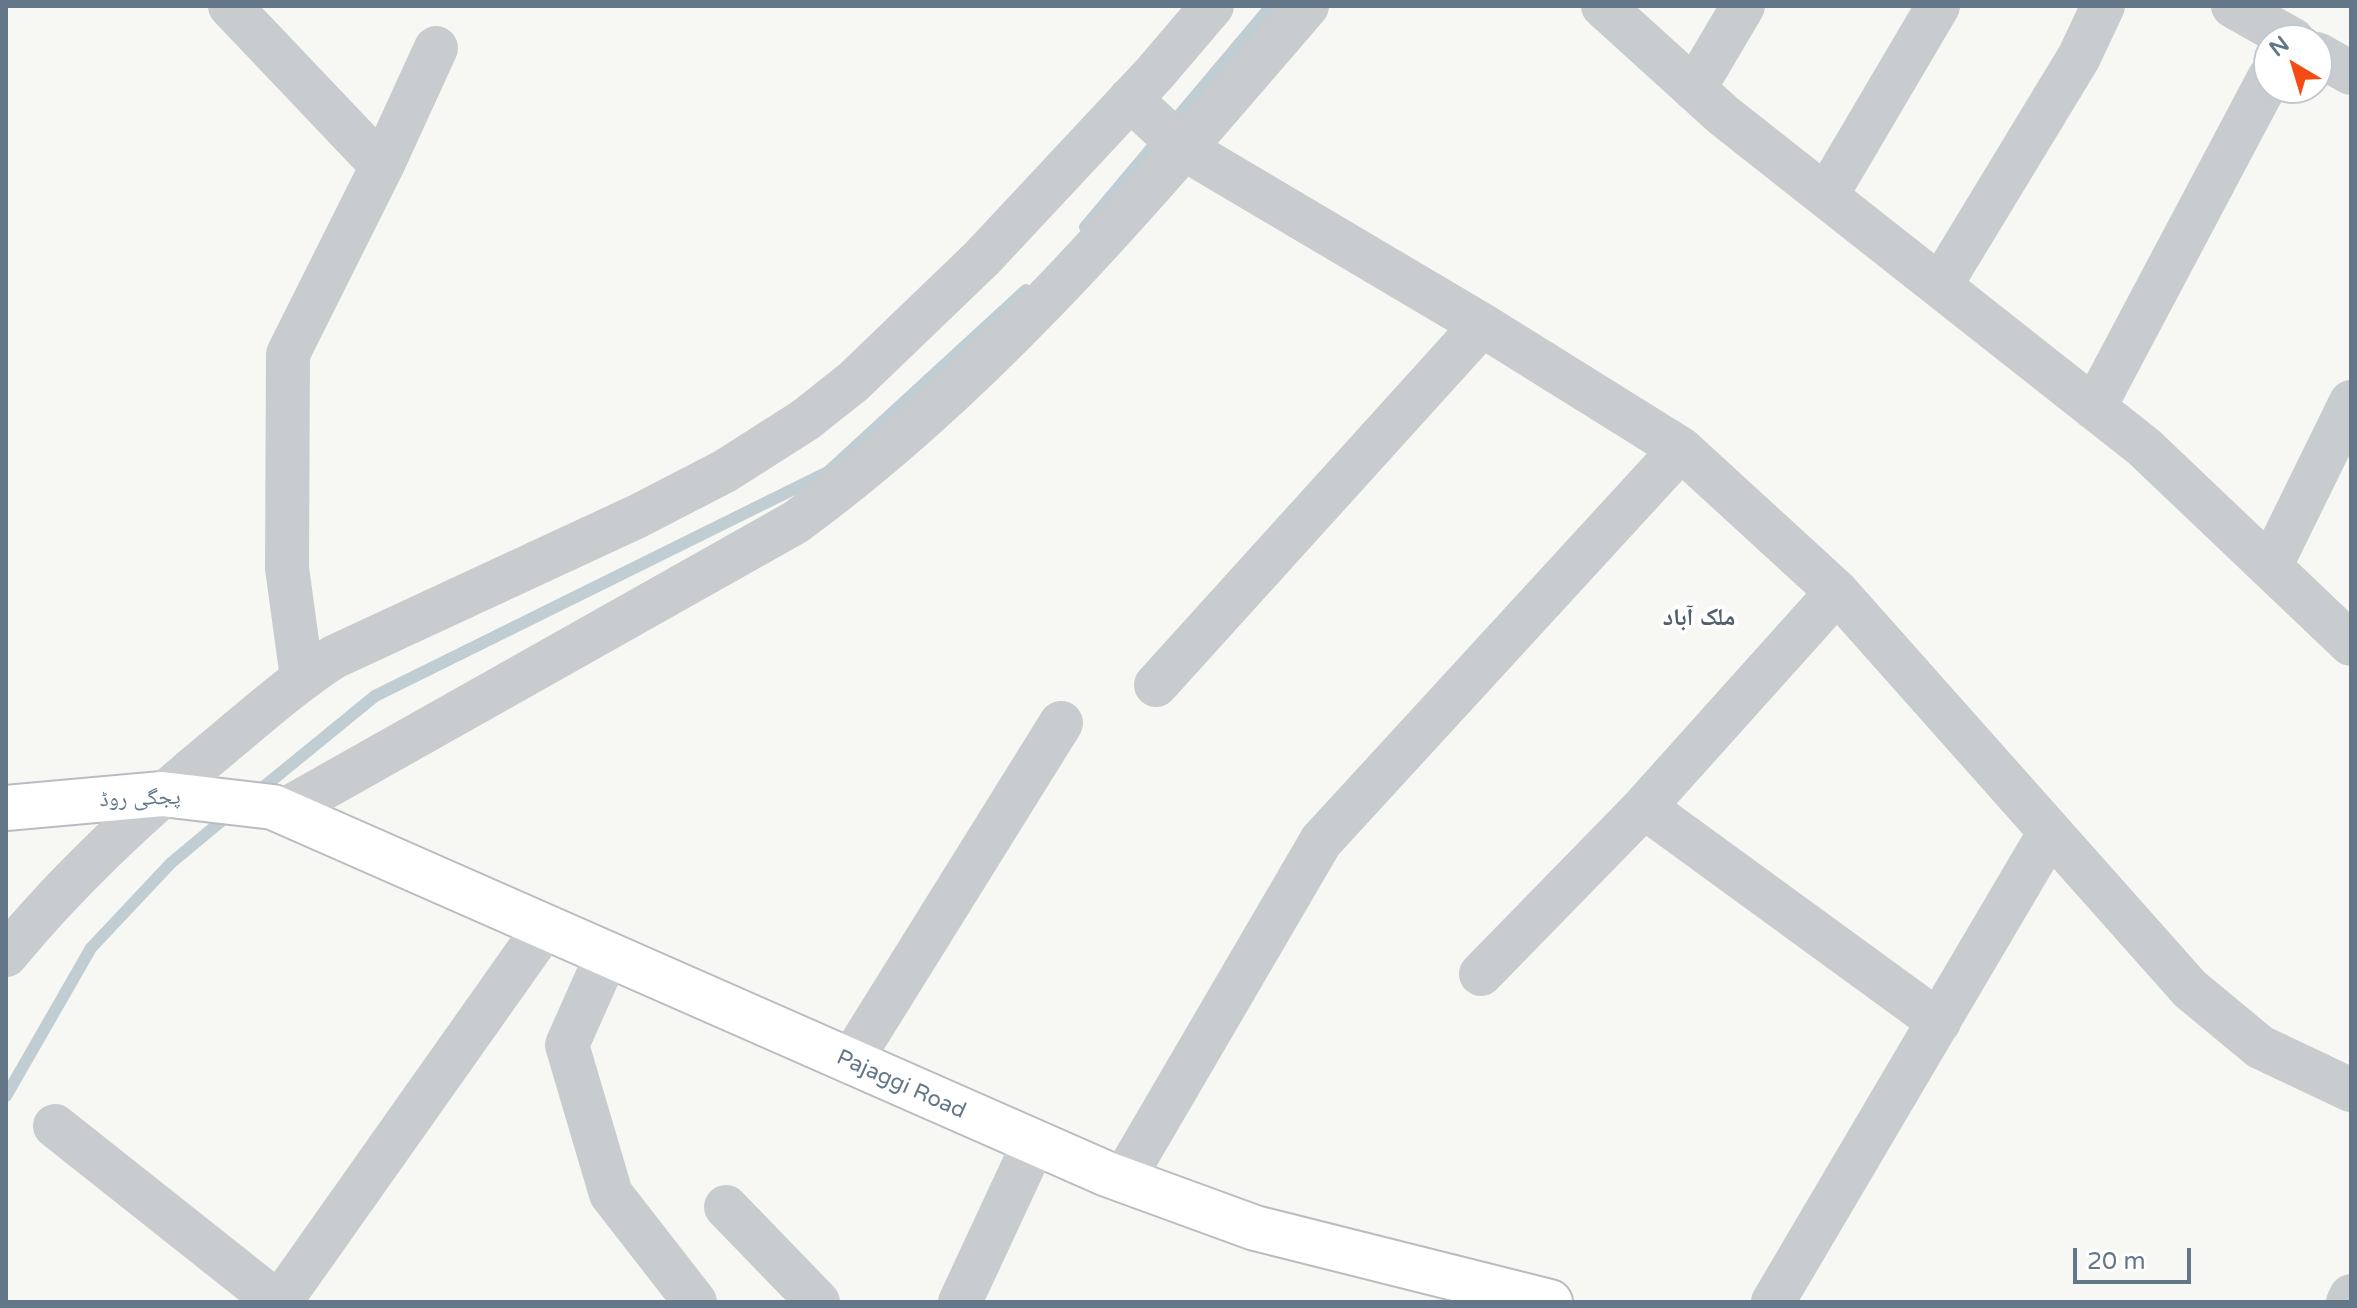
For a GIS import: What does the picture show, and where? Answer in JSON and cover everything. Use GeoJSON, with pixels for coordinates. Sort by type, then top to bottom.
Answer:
{"type":"FeatureCollection","features":[{"type":"Feature","properties":{"kind":"main road","name":"پجگی روڈ"},"geometry":{"type":"LineString","coordinates":[[6,808],[162,794],[278,809]]}},
{"type":"Feature","properties":{"kind":"main road","name":"Pajaggi Road"},"geometry":{"type":"LineString","coordinates":[[278,809],[1123,1180],[1255,1228],[1550,1302]]}},
{"type":"Feature","properties":{"kind":"street"},"geometry":{"type":"LineString","coordinates":[[230,6],[382,166]]}},
{"type":"Feature","properties":{"kind":"street"},"geometry":{"type":"LineString","coordinates":[[6,955],[28,928],[162,794],[302,678],[334,657],[725,471],[805,420],[853,382],[982,258],[1135,103],[1212,6]]}},
{"type":"Feature","properties":{"kind":"street"},"geometry":{"type":"LineString","coordinates":[[278,809],[796,522],[859,476],[1028,322],[1178,143],[1307,6]]}},
{"type":"Feature","properties":{"kind":"street"},"geometry":{"type":"LineString","coordinates":[[1603,6],[1694,89],[2144,447],[2351,644]]}},
{"type":"Feature","properties":{"kind":"street"},"geometry":{"type":"LineString","coordinates":[[1694,89],[1743,6]]}},
{"type":"Feature","properties":{"kind":"street"},"geometry":{"type":"LineString","coordinates":[[1826,196],[1938,6]]}},
{"type":"Feature","properties":{"kind":"street"},"geometry":{"type":"LineString","coordinates":[[1940,286],[2079,57],[2103,6]]}},
{"type":"Feature","properties":{"kind":"street"},"geometry":{"type":"LineString","coordinates":[[2233,6],[2264,24]]}},
{"type":"Feature","properties":{"kind":"street"},"geometry":{"type":"LineString","coordinates":[[302,678],[287,568],[288,354],[382,166],[436,48]]}},
{"type":"Feature","properties":{"kind":"street"},"geometry":{"type":"LineString","coordinates":[[2333,63],[2351,73]]}},
{"type":"Feature","properties":{"kind":"street"},"geometry":{"type":"LineString","coordinates":[[1135,103],[1178,143],[1482,325],[1681,449],[1837,592],[2190,989],[2260,1047],[2351,1090]]}},
{"type":"Feature","properties":{"kind":"street"},"geometry":{"type":"LineString","coordinates":[[2094,408],[2255,104]]}},
{"type":"Feature","properties":{"kind":"street"},"geometry":{"type":"LineString","coordinates":[[1156,685],[1482,325]]}},
{"type":"Feature","properties":{"kind":"street"},"geometry":{"type":"LineString","coordinates":[[2270,567],[2351,402]]}},
{"type":"Feature","properties":{"kind":"street"},"geometry":{"type":"LineString","coordinates":[[1123,1180],[1321,841],[1681,449]]}},
{"type":"Feature","properties":{"kind":"street"},"geometry":{"type":"LineString","coordinates":[[1481,974],[1644,807],[1837,592]]}},
{"type":"Feature","properties":{"kind":"street"},"geometry":{"type":"LineString","coordinates":[[850,1062],[1061,723]]}},
{"type":"Feature","properties":{"kind":"street"},"geometry":{"type":"LineString","coordinates":[[1644,807],[1939,1022]]}},
{"type":"Feature","properties":{"kind":"street"},"geometry":{"type":"LineString","coordinates":[[1773,1302],[2050,832]]}},
{"type":"Feature","properties":{"kind":"street"},"geometry":{"type":"LineString","coordinates":[[55,1126],[278,1302],[545,927]]}},
{"type":"Feature","properties":{"kind":"street"},"geometry":{"type":"LineString","coordinates":[[607,955],[567,1045],[611,1194],[695,1302]]}},
{"type":"Feature","properties":{"kind":"street"},"geometry":{"type":"LineString","coordinates":[[960,1302],[1034,1143]]}},
{"type":"Feature","properties":{"kind":"street"},"geometry":{"type":"LineString","coordinates":[[726,1207],[818,1302]]}},
{"type":"Feature","properties":{"kind":"street"},"geometry":{"type":"LineString","coordinates":[[2348,1302],[2351,1296]]}},
{"type":"Feature","properties":{"kind":"waterway"},"geometry":{"type":"LineString","coordinates":[[1085,227],[1271,6]]}},
{"type":"Feature","properties":{"kind":"waterway"},"geometry":{"type":"LineString","coordinates":[[255,794],[375,696],[828,472],[1026,290]]}},
{"type":"Feature","properties":{"kind":"waterway"},"geometry":{"type":"LineString","coordinates":[[6,1096],[91,948],[171,863],[231,813]]}},
{"type":"Feature","properties":{"kind":"district","name":"ملک آباد"},"geometry":{"type":"Point","coordinates":[1699,619]}}]}
